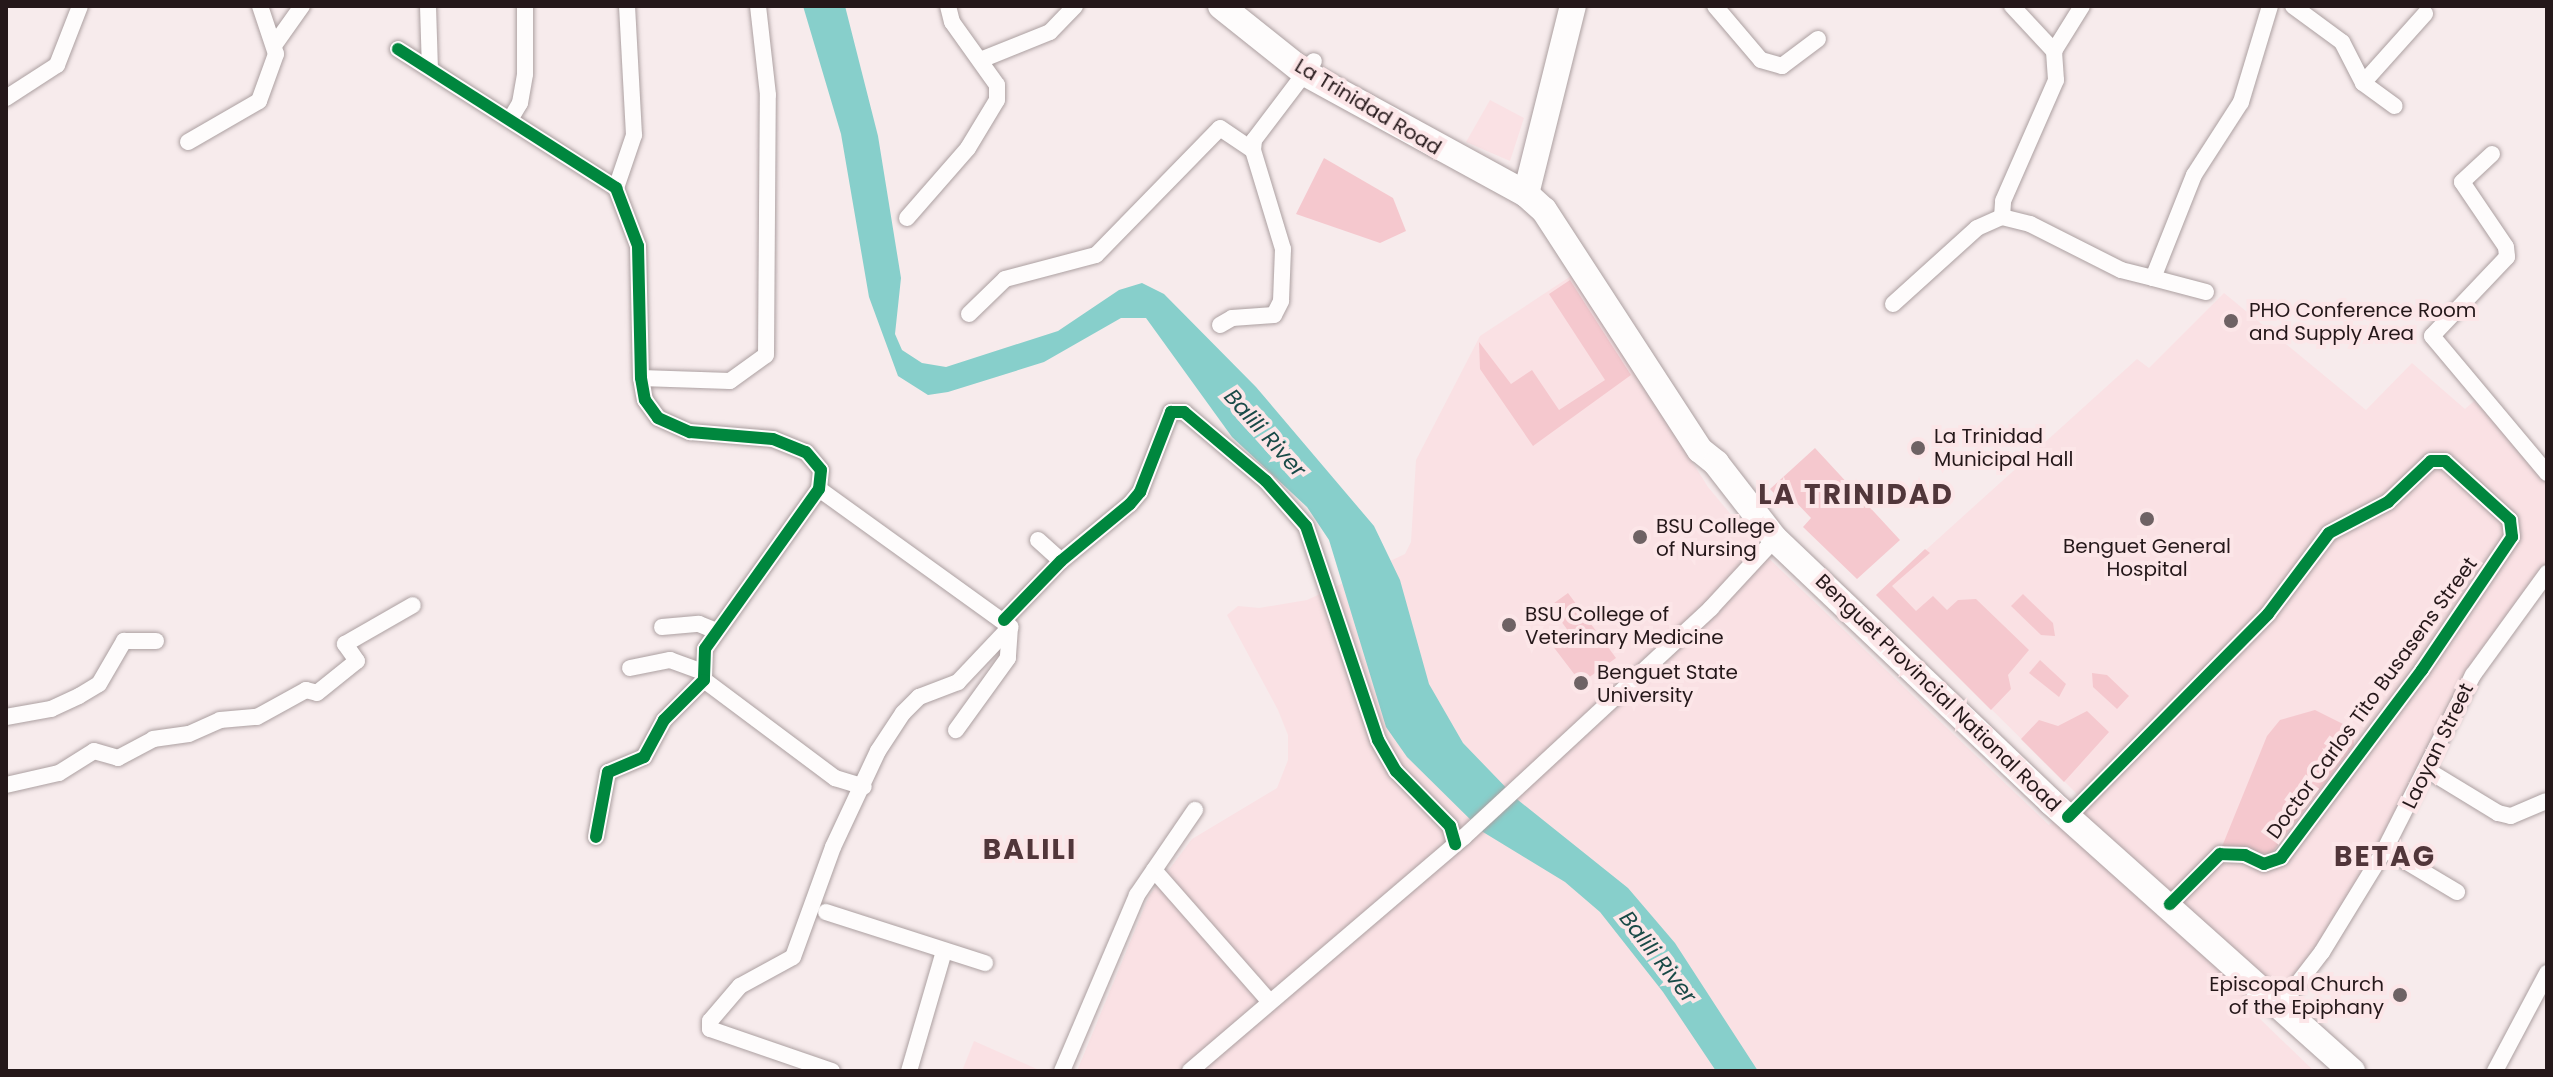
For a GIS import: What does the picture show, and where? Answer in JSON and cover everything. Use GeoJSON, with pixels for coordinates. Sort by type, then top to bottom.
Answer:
{"type":"FeatureCollection","features":[{"type":"Feature","properties":{"kind":"main road","name":"La Trinidad Road"},"geometry":{"type":"LineString","coordinates":[[1221,6],[1310,67],[1522,185]]}},
{"type":"Feature","properties":{"kind":"main road","name":"La Trinidad Road"},"geometry":{"type":"LineString","coordinates":[[1242,6],[1310,67]]}},
{"type":"Feature","properties":{"kind":"main road"},"geometry":{"type":"LineString","coordinates":[[1522,185],[1558,6]]}},
{"type":"Feature","properties":{"kind":"main road"},"geometry":{"type":"LineString","coordinates":[[1522,185],[1573,6]]}},
{"type":"Feature","properties":{"kind":"main road","name":"Benguet Provincial National Road"},"geometry":{"type":"LineString","coordinates":[[1522,185],[1554,221],[1700,450],[1716,463],[1775,539],[2068,817],[2282,1004],[2352,1071]]}},
{"type":"Feature","properties":{"kind":"street"},"geometry":{"type":"LineString","coordinates":[[6,98],[62,60],[80,6]]}},
{"type":"Feature","properties":{"kind":"street"},"geometry":{"type":"LineString","coordinates":[[188,142],[259,101],[276,54],[260,6]]}},
{"type":"Feature","properties":{"kind":"street"},"geometry":{"type":"LineString","coordinates":[[428,6],[430,68]]}},
{"type":"Feature","properties":{"kind":"street"},"geometry":{"type":"LineString","coordinates":[[511,118],[524,82],[525,6]]}},
{"type":"Feature","properties":{"kind":"street"},"geometry":{"type":"LineString","coordinates":[[616,188],[634,135],[627,6]]}},
{"type":"Feature","properties":{"kind":"street"},"geometry":{"type":"LineString","coordinates":[[641,378],[717,383],[745,375],[766,355],[778,297],[768,95],[758,6]]}},
{"type":"Feature","properties":{"kind":"street"},"geometry":{"type":"LineString","coordinates":[[907,218],[968,148],[995,108],[997,85],[983,59],[952,22],[948,6]]}},
{"type":"Feature","properties":{"kind":"street"},"geometry":{"type":"LineString","coordinates":[[983,59],[1050,32],[1075,6]]}},
{"type":"Feature","properties":{"kind":"street"},"geometry":{"type":"LineString","coordinates":[[1715,6],[1761,60],[1782,66],[1818,39]]}},
{"type":"Feature","properties":{"kind":"street"},"geometry":{"type":"LineString","coordinates":[[2012,6],[2054,51]]}},
{"type":"Feature","properties":{"kind":"street"},"geometry":{"type":"LineString","coordinates":[[2002,217],[2003,201],[2056,80],[2054,51],[2082,6]]}},
{"type":"Feature","properties":{"kind":"street"},"geometry":{"type":"LineString","coordinates":[[2153,278],[2194,175],[2241,102],[2269,10],[2285,6]]}},
{"type":"Feature","properties":{"kind":"street"},"geometry":{"type":"LineString","coordinates":[[2293,6],[2342,42],[2363,83],[2395,106]]}},
{"type":"Feature","properties":{"kind":"street"},"geometry":{"type":"LineString","coordinates":[[275,44],[299,9]]}},
{"type":"Feature","properties":{"kind":"street"},"geometry":{"type":"LineString","coordinates":[[2363,83],[2425,14]]}},
{"type":"Feature","properties":{"kind":"street"},"geometry":{"type":"LineString","coordinates":[[398,49],[511,118],[616,188],[632,220],[643,278],[641,378],[645,400],[658,418],[690,432],[773,439],[792,445],[816,461],[819,489],[716,631],[705,649],[703,676],[664,720],[644,757],[608,772],[596,837]]}},
{"type":"Feature","properties":{"kind":"street"},"geometry":{"type":"LineString","coordinates":[[1220,325],[1232,318],[1274,315],[1281,301],[1283,249],[1253,150],[1254,140],[1310,67]]}},
{"type":"Feature","properties":{"kind":"street"},"geometry":{"type":"LineString","coordinates":[[969,314],[1005,279],[1096,255],[1220,128],[1253,150]]}},
{"type":"Feature","properties":{"kind":"street"},"geometry":{"type":"LineString","coordinates":[[2492,154],[2462,182],[2506,247],[2507,257],[2432,336],[2547,473]]}},
{"type":"Feature","properties":{"kind":"street"},"geometry":{"type":"LineString","coordinates":[[1893,304],[1977,228],[2002,217],[2030,224],[2121,270],[2206,292]]}},
{"type":"Feature","properties":{"kind":"street"},"geometry":{"type":"LineString","coordinates":[[832,1071],[717,1031],[716,1012],[740,986],[793,957],[833,847],[864,787],[878,751],[903,713],[919,697],[958,682],[1061,561],[1110,524],[1140,492],[1171,412],[1193,417],[1286,500],[1312,541],[1378,740],[1396,771],[1450,826],[1459,840]]}},
{"type":"Feature","properties":{"kind":"street","name":"Doctor Carlos Tito Busasens Street"},"geometry":{"type":"LineString","coordinates":[[2068,817],[2268,614],[2329,533],[2388,502],[2431,461],[2445,461],[2510,520],[2512,537],[2422,670],[2281,858],[2264,864],[2245,855],[2220,854],[2170,904]]}},
{"type":"Feature","properties":{"kind":"street"},"geometry":{"type":"LineString","coordinates":[[819,489],[1007,623]]}},
{"type":"Feature","properties":{"kind":"street"},"geometry":{"type":"LineString","coordinates":[[1190,1071],[1459,840],[1711,608],[1775,539]]}},
{"type":"Feature","properties":{"kind":"street"},"geometry":{"type":"LineString","coordinates":[[1038,540],[1061,561]]}},
{"type":"Feature","properties":{"kind":"street","name":"Laoyan Street"},"geometry":{"type":"LineString","coordinates":[[2282,1004],[2322,952],[2385,849],[2429,771],[2473,675],[2547,573]]}},
{"type":"Feature","properties":{"kind":"street"},"geometry":{"type":"LineString","coordinates":[[6,785],[59,773],[94,751],[118,758],[153,739],[189,734],[220,720],[257,717],[306,690],[317,693],[357,661],[345,644],[413,605]]}},
{"type":"Feature","properties":{"kind":"street"},"geometry":{"type":"LineString","coordinates":[[956,730],[1008,658],[1007,623]]}},
{"type":"Feature","properties":{"kind":"street"},"geometry":{"type":"LineString","coordinates":[[662,627],[699,624],[716,631]]}},
{"type":"Feature","properties":{"kind":"street"},"geometry":{"type":"LineString","coordinates":[[6,717],[51,709],[99,684],[124,641],[156,641]]}},
{"type":"Feature","properties":{"kind":"street"},"geometry":{"type":"LineString","coordinates":[[630,668],[670,660],[703,676],[835,778],[864,787]]}},
{"type":"Feature","properties":{"kind":"street"},"geometry":{"type":"LineString","coordinates":[[2429,771],[2498,813],[2511,816],[2546,801]]}},
{"type":"Feature","properties":{"kind":"street"},"geometry":{"type":"LineString","coordinates":[[1062,1071],[1099,976],[1154,870],[1195,810]]}},
{"type":"Feature","properties":{"kind":"street"},"geometry":{"type":"LineString","coordinates":[[2385,849],[2457,892]]}},
{"type":"Feature","properties":{"kind":"street"},"geometry":{"type":"LineString","coordinates":[[1154,870],[1269,1001]]}},
{"type":"Feature","properties":{"kind":"street"},"geometry":{"type":"LineString","coordinates":[[826,912],[985,963]]}},
{"type":"Feature","properties":{"kind":"street"},"geometry":{"type":"LineString","coordinates":[[909,1071],[944,951]]}},
{"type":"Feature","properties":{"kind":"street"},"geometry":{"type":"LineString","coordinates":[[2495,1071],[2547,973]]}},
{"type":"Feature","properties":{"kind":"shaded area"},"geometry":{"type":"Polygon","coordinates":[[[1490,100],[1524,118],[1510,161],[1466,142],[1490,100]]]}},
{"type":"Feature","properties":{"kind":"shaded area"},"geometry":{"type":"Polygon","coordinates":[[[1324,158],[1393,198],[1406,231],[1380,243],[1296,214],[1324,158]]]}},
{"type":"Feature","properties":{"kind":"shaded area","name":"Benguet State University"},"geometry":{"type":"Polygon","coordinates":[[[1574,274],[1708,487],[1762,552],[2049,825],[2078,795],[1876,595],[2137,359],[2149,368],[2224,293],[2366,410],[2412,363],[2465,409],[2474,401],[2547,478],[2547,564],[2480,657],[2382,844],[2315,950],[2259,1018],[2314,1071],[1077,1071],[1149,896],[1192,839],[1277,788],[1288,760],[1288,735],[1278,710],[1227,615],[1238,606],[1259,608],[1307,600],[1405,554],[1411,542],[1416,460],[1480,336],[1574,274]]]}},
{"type":"Feature","properties":{"kind":"shaded area"},"geometry":{"type":"Polygon","coordinates":[[[1570,280],[1631,375],[1533,446],[1480,369],[1479,342],[1511,384],[1532,370],[1559,410],[1605,380],[1549,294],[1570,280]]]}},
{"type":"Feature","properties":{"kind":"shaded area"},"geometry":{"type":"Polygon","coordinates":[[[1815,448],[1900,540],[1857,579],[1803,527],[1811,518],[1792,498],[1784,504],[1770,489],[1815,448]]]}},
{"type":"Feature","properties":{"kind":"shaded area"},"geometry":{"type":"Polygon","coordinates":[[[1925,549],[1930,553],[1892,586],[1916,611],[1933,596],[1947,610],[1958,600],[1976,599],[2029,650],[2008,675],[2011,689],[1991,710],[1876,595],[1925,549]]]}},
{"type":"Feature","properties":{"kind":"shaded area"},"geometry":{"type":"Polygon","coordinates":[[[1568,593],[1616,658],[1581,683],[1552,645],[1569,632],[1550,606],[1568,593]]]}},
{"type":"Feature","properties":{"kind":"shaded area"},"geometry":{"type":"Polygon","coordinates":[[[2023,594],[2053,623],[2055,636],[2041,635],[2011,606],[2023,594]]]}},
{"type":"Feature","properties":{"kind":"shaded area"},"geometry":{"type":"Polygon","coordinates":[[[2040,660],[2066,684],[2059,697],[2029,673],[2040,660]]]}},
{"type":"Feature","properties":{"kind":"shaded area"},"geometry":{"type":"Polygon","coordinates":[[[2092,673],[2107,675],[2129,696],[2117,709],[2093,687],[2092,673]]]}},
{"type":"Feature","properties":{"kind":"shaded area"},"geometry":{"type":"Polygon","coordinates":[[[2315,710],[2353,729],[2354,745],[2271,854],[2221,849],[2267,736],[2280,720],[2315,710]]]}},
{"type":"Feature","properties":{"kind":"shaded area"},"geometry":{"type":"Polygon","coordinates":[[[2087,711],[2109,732],[2064,782],[2021,739],[2039,720],[2058,726],[2087,711]]]}},
{"type":"Feature","properties":{"kind":"shaded area"},"geometry":{"type":"Polygon","coordinates":[[[974,1041],[1037,1069],[962,1071],[974,1041]]]}},
{"type":"Feature","properties":{"kind":"water","name":"Balili River"},"geometry":{"type":"Polygon","coordinates":[[[803,6],[845,6],[878,136],[901,278],[895,334],[902,350],[922,363],[946,367],[1058,331],[1119,290],[1142,283],[1164,294],[1256,387],[1374,526],[1400,580],[1429,684],[1463,743],[1518,800],[1628,888],[1675,943],[1758,1071],[1716,1071],[1663,992],[1600,912],[1565,882],[1483,832],[1407,757],[1386,727],[1329,540],[1307,507],[1232,437],[1146,318],[1121,318],[1044,362],[948,392],[928,395],[898,376],[869,297],[841,134],[803,6]]]}},
{"type":"Feature","properties":{"kind":"cycle path"},"geometry":{"type":"LineString","coordinates":[[398,49],[616,188],[638,246],[641,378],[645,400],[658,418],[690,432],[773,439],[806,452],[821,470],[819,489],[705,649],[704,680],[664,720],[644,757],[608,772],[596,837]]}},
{"type":"Feature","properties":{"kind":"cycle path"},"geometry":{"type":"LineString","coordinates":[[1004,620],[1061,561],[1130,504],[1140,492],[1171,412],[1184,412],[1266,481],[1306,526],[1378,740],[1396,771],[1450,826],[1455,844]]}},
{"type":"Feature","properties":{"kind":"cycle path"},"geometry":{"type":"LineString","coordinates":[[2068,817],[2268,614],[2329,533],[2388,502],[2431,461],[2445,461],[2510,520],[2512,537],[2422,670],[2281,858],[2264,864],[2245,855],[2220,854],[2170,904]]}},
{"type":"Feature","properties":{"kind":"place","name":"PHO Conference Room and Supply Area"},"geometry":{"type":"Point","coordinates":[2231,321]}},
{"type":"Feature","properties":{"kind":"place","name":"La Trinidad Municipal Hall"},"geometry":{"type":"Point","coordinates":[1918,448]}},
{"type":"Feature","properties":{"kind":"place","name":"Benguet General Hospital"},"geometry":{"type":"Point","coordinates":[2147,519]}},
{"type":"Feature","properties":{"kind":"place","name":"BSU College of Nursing"},"geometry":{"type":"Point","coordinates":[1640,537]}},
{"type":"Feature","properties":{"kind":"place","name":"BSU College of Veterinary Medicine"},"geometry":{"type":"Point","coordinates":[1509,625]}},
{"type":"Feature","properties":{"kind":"place","name":"Benguet State University"},"geometry":{"type":"Point","coordinates":[1581,683]}},
{"type":"Feature","properties":{"kind":"place","name":"Episcopal Church of the Epiphany"},"geometry":{"type":"Point","coordinates":[2400,995]}},
{"type":"Feature","properties":{"kind":"district","name":"LA TRINIDAD"},"geometry":{"type":"Point","coordinates":[1856,495]}},
{"type":"Feature","properties":{"kind":"district","name":"BALILI"},"geometry":{"type":"Point","coordinates":[1030,850]}},
{"type":"Feature","properties":{"kind":"district","name":"BETAG"},"geometry":{"type":"Point","coordinates":[2385,857]}}]}
